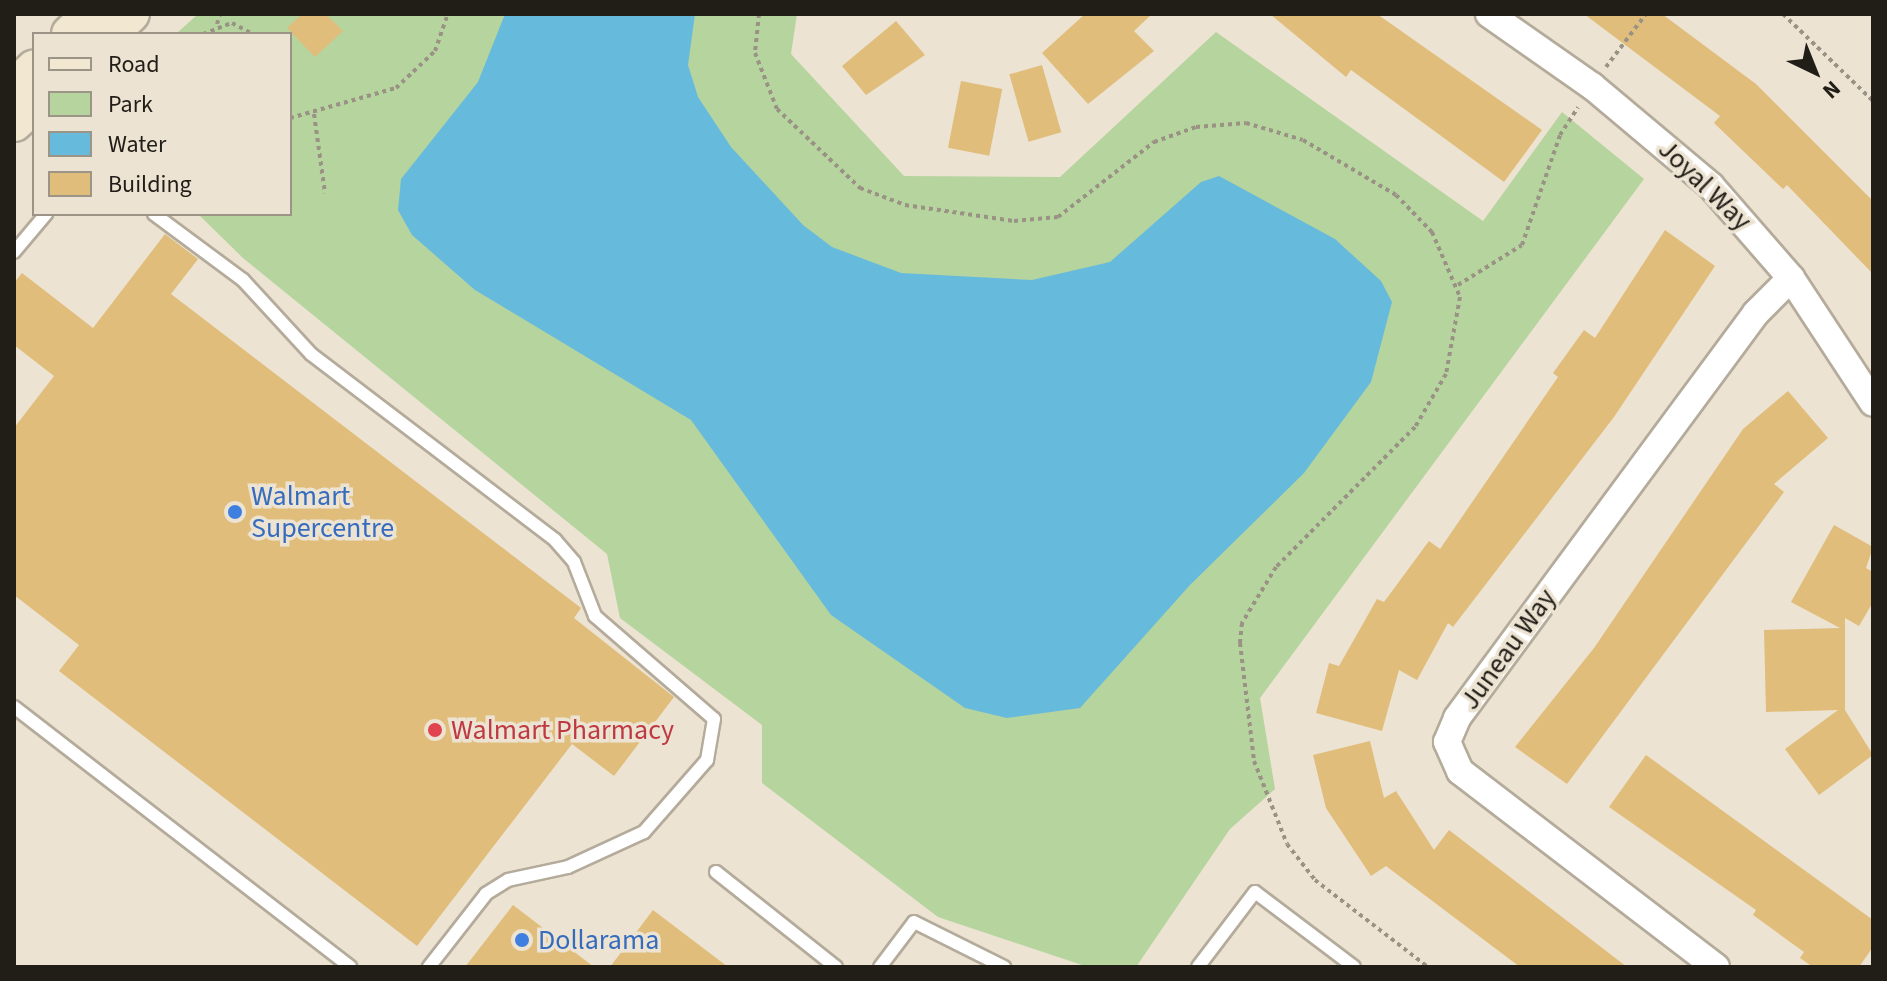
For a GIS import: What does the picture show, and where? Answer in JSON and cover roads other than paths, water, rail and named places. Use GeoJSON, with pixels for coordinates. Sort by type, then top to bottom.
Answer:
{"type":"FeatureCollection","features":[{"type":"Feature","properties":{"kind":"main road"},"geometry":{"type":"LineString","coordinates":[[72,32],[91,14]]}},
{"type":"Feature","properties":{"kind":"main road"},"geometry":{"type":"LineString","coordinates":[[112,32],[131,14]]}},
{"type":"Feature","properties":{"kind":"main road"},"geometry":{"type":"LineString","coordinates":[[14,123],[25,87]]}},
{"type":"Feature","properties":{"kind":"street","name":"Joyal Way"},"geometry":{"type":"LineString","coordinates":[[1489,14],[1682,159],[1791,278],[1873,403]]}},
{"type":"Feature","properties":{"kind":"street","name":"Juneau Way"},"geometry":{"type":"LineString","coordinates":[[1716,967],[1460,771],[1447,742],[1457,718],[1737,338],[1791,278]]}},
{"type":"Feature","properties":{"kind":"lane"},"geometry":{"type":"LineString","coordinates":[[14,252],[44,216]]}},
{"type":"Feature","properties":{"kind":"lane"},"geometry":{"type":"LineString","coordinates":[[157,216],[243,280],[311,354],[555,540],[574,562],[595,616],[714,719],[707,760],[644,832],[581,863],[497,887],[429,967]]}},
{"type":"Feature","properties":{"kind":"lane"},"geometry":{"type":"LineString","coordinates":[[14,707],[350,967]]}},
{"type":"Feature","properties":{"kind":"lane"},"geometry":{"type":"LineString","coordinates":[[716,872],[836,967]]}},
{"type":"Feature","properties":{"kind":"lane"},"geometry":{"type":"LineString","coordinates":[[1198,967],[1255,892],[1354,967]]}},
{"type":"Feature","properties":{"kind":"lane"},"geometry":{"type":"LineString","coordinates":[[880,967],[914,922],[978,962],[1004,967]]}},
{"type":"Feature","properties":{"kind":"water"},"geometry":{"type":"Polygon","coordinates":[[[505,14],[695,14],[688,65],[698,97],[731,147],[803,225],[832,247],[901,273],[1032,280],[1110,262],[1201,182],[1219,176],[1335,239],[1381,281],[1392,302],[1371,382],[1304,473],[1190,585],[1080,708],[1007,718],[965,708],[831,615],[691,420],[475,290],[412,235],[398,210],[401,179],[478,82],[505,14]]]}},
{"type":"Feature","properties":{"kind":"place","name":"Walmart Supercentre"},"geometry":{"type":"Point","coordinates":[235,512]}},
{"type":"Feature","properties":{"kind":"place","name":"Walmart Pharmacy"},"geometry":{"type":"Point","coordinates":[435,730]}},
{"type":"Feature","properties":{"kind":"place","name":"Dollarama"},"geometry":{"type":"Point","coordinates":[522,940]}}]}
